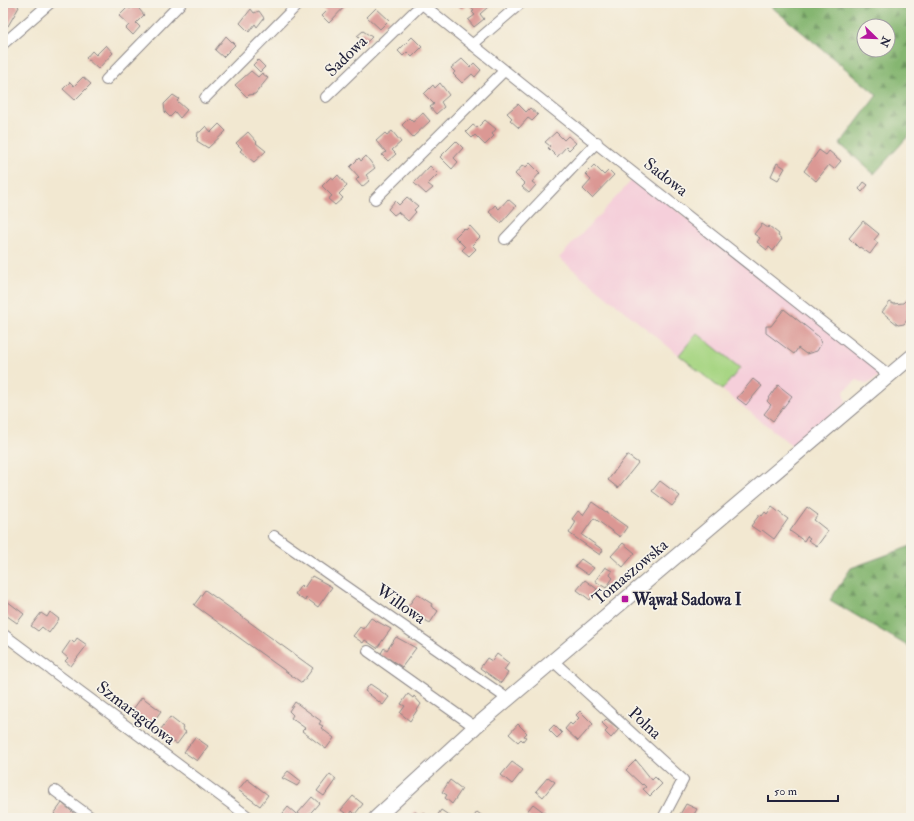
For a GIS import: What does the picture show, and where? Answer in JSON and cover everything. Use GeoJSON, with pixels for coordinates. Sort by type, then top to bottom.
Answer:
{"type":"FeatureCollection","features":[{"type":"Feature","properties":{"kind":"street"},"geometry":{"type":"LineString","coordinates":[[4,42],[50,3]]}},
{"type":"Feature","properties":{"kind":"street"},"geometry":{"type":"LineString","coordinates":[[106,80],[181,3]]}},
{"type":"Feature","properties":{"kind":"street"},"geometry":{"type":"LineString","coordinates":[[205,98],[299,3]]}},
{"type":"Feature","properties":{"kind":"street"},"geometry":{"type":"LineString","coordinates":[[472,45],[520,3]]}},
{"type":"Feature","properties":{"kind":"street","name":"Sadowa"},"geometry":{"type":"LineString","coordinates":[[326,97],[422,4],[504,71],[597,142],[889,375]]}},
{"type":"Feature","properties":{"kind":"street"},"geometry":{"type":"LineString","coordinates":[[375,199],[504,71]]}},
{"type":"Feature","properties":{"kind":"street"},"geometry":{"type":"LineString","coordinates":[[505,239],[597,142]]}},
{"type":"Feature","properties":{"kind":"street","name":"Tomaszowska"},"geometry":{"type":"LineString","coordinates":[[376,818],[475,727],[911,357]]}},
{"type":"Feature","properties":{"kind":"street","name":"Willowa"},"geometry":{"type":"LineString","coordinates":[[274,536],[508,700]]}},
{"type":"Feature","properties":{"kind":"street","name":"Szmaragdowa"},"geometry":{"type":"LineString","coordinates":[[3,634],[250,818]]}},
{"type":"Feature","properties":{"kind":"street"},"geometry":{"type":"LineString","coordinates":[[368,651],[475,727]]}},
{"type":"Feature","properties":{"kind":"street","name":"Polna"},"geometry":{"type":"LineString","coordinates":[[553,661],[683,780],[663,818]]}},
{"type":"Feature","properties":{"kind":"street"},"geometry":{"type":"LineString","coordinates":[[55,790],[92,818]]}},
{"type":"Feature","properties":{"kind":"shaded area"},"geometry":{"type":"Polygon","coordinates":[[[635,177],[882,373],[868,384],[857,380],[844,391],[846,403],[810,433],[805,433],[800,437],[800,442],[794,447],[722,390],[559,258],[635,177]]]}},
{"type":"Feature","properties":{"kind":"green space"},"geometry":{"type":"Polygon","coordinates":[[[767,3],[911,3],[911,133],[874,174],[840,144],[877,95],[767,3]]]}},
{"type":"Feature","properties":{"kind":"green space"},"geometry":{"type":"Polygon","coordinates":[[[697,333],[740,368],[722,390],[679,355],[697,333]]]}},
{"type":"Feature","properties":{"kind":"green space"},"geometry":{"type":"Polygon","coordinates":[[[911,546],[911,648],[830,600],[851,568],[911,546]]]}},
{"type":"Feature","properties":{"kind":"building"},"geometry":{"type":"Polygon","coordinates":[[[5,3],[15,3],[19,7],[8,26],[3,24],[3,7],[5,3]]]}},
{"type":"Feature","properties":{"kind":"building"},"geometry":{"type":"Polygon","coordinates":[[[324,3],[348,3],[329,23],[322,16],[326,12],[320,6],[324,3]]]}},
{"type":"Feature","properties":{"kind":"building"},"geometry":{"type":"Polygon","coordinates":[[[455,3],[484,3],[488,7],[480,14],[484,19],[474,27],[468,20],[475,15],[472,12],[474,11],[468,4],[462,9],[455,3]]]}},
{"type":"Feature","properties":{"kind":"building"},"geometry":{"type":"Polygon","coordinates":[[[135,4],[144,15],[136,23],[140,27],[133,35],[126,28],[129,25],[119,16],[128,7],[130,9],[135,4]]]}},
{"type":"Feature","properties":{"kind":"building"},"geometry":{"type":"Polygon","coordinates":[[[376,8],[389,20],[380,29],[367,17],[376,8]]]}},
{"type":"Feature","properties":{"kind":"building"},"geometry":{"type":"Polygon","coordinates":[[[251,9],[254,13],[259,11],[264,18],[257,27],[255,24],[249,32],[240,23],[251,9]]]}},
{"type":"Feature","properties":{"kind":"building"},"geometry":{"type":"Polygon","coordinates":[[[363,31],[372,37],[365,44],[357,36],[363,31]]]}},
{"type":"Feature","properties":{"kind":"building"},"geometry":{"type":"Polygon","coordinates":[[[226,36],[235,45],[223,57],[215,50],[226,36]]]}},
{"type":"Feature","properties":{"kind":"building"},"geometry":{"type":"Polygon","coordinates":[[[412,37],[422,47],[412,57],[407,52],[403,56],[398,51],[412,37]]]}},
{"type":"Feature","properties":{"kind":"building"},"geometry":{"type":"Polygon","coordinates":[[[106,45],[113,53],[98,69],[86,58],[92,51],[96,55],[106,45]]]}},
{"type":"Feature","properties":{"kind":"building"},"geometry":{"type":"Polygon","coordinates":[[[462,59],[470,67],[474,63],[481,70],[475,77],[472,74],[462,83],[453,74],[455,72],[451,68],[462,59]]]}},
{"type":"Feature","properties":{"kind":"building"},"geometry":{"type":"Polygon","coordinates":[[[258,60],[265,67],[260,72],[253,65],[258,60]]]}},
{"type":"Feature","properties":{"kind":"building"},"geometry":{"type":"Polygon","coordinates":[[[251,71],[258,77],[262,73],[268,78],[255,94],[247,97],[235,85],[251,71]]]}},
{"type":"Feature","properties":{"kind":"building"},"geometry":{"type":"Polygon","coordinates":[[[83,77],[91,84],[75,100],[63,89],[70,82],[74,86],[83,77]]]}},
{"type":"Feature","properties":{"kind":"building"},"geometry":{"type":"Polygon","coordinates":[[[440,83],[449,95],[441,102],[444,107],[436,114],[430,107],[434,104],[424,94],[433,85],[435,88],[440,83]]]}},
{"type":"Feature","properties":{"kind":"building"},"geometry":{"type":"Polygon","coordinates":[[[173,95],[179,99],[177,101],[187,110],[180,118],[175,112],[170,117],[165,112],[164,104],[173,95]]]}},
{"type":"Feature","properties":{"kind":"building"},"geometry":{"type":"Polygon","coordinates":[[[518,104],[526,112],[530,108],[538,115],[532,121],[528,118],[519,128],[510,120],[512,118],[507,113],[518,104]]]}},
{"type":"Feature","properties":{"kind":"building"},"geometry":{"type":"Polygon","coordinates":[[[423,113],[430,121],[413,137],[402,125],[409,118],[413,122],[423,113]]]}},
{"type":"Feature","properties":{"kind":"building"},"geometry":{"type":"Polygon","coordinates":[[[485,120],[496,129],[492,134],[494,136],[485,145],[475,135],[472,138],[466,132],[473,125],[477,128],[485,120]]]}},
{"type":"Feature","properties":{"kind":"building"},"geometry":{"type":"Polygon","coordinates":[[[219,124],[226,131],[208,148],[197,141],[198,132],[206,126],[211,132],[219,124]]]}},
{"type":"Feature","properties":{"kind":"building"},"geometry":{"type":"Polygon","coordinates":[[[392,131],[401,142],[392,150],[396,154],[388,161],[382,155],[386,152],[376,141],[385,133],[387,135],[392,131]]]}},
{"type":"Feature","properties":{"kind":"building"},"geometry":{"type":"Polygon","coordinates":[[[248,132],[257,142],[256,143],[266,151],[254,162],[240,151],[242,149],[236,143],[248,132]]]}},
{"type":"Feature","properties":{"kind":"building"},"geometry":{"type":"Polygon","coordinates":[[[556,132],[564,140],[568,136],[576,143],[569,150],[566,147],[557,157],[548,148],[550,146],[545,142],[556,132]]]}},
{"type":"Feature","properties":{"kind":"building"},"geometry":{"type":"Polygon","coordinates":[[[456,141],[463,148],[454,158],[458,162],[452,169],[440,157],[456,141]]]}},
{"type":"Feature","properties":{"kind":"building"},"geometry":{"type":"Polygon","coordinates":[[[819,150],[826,155],[829,151],[841,161],[834,169],[829,165],[816,181],[804,171],[819,150]]]}},
{"type":"Feature","properties":{"kind":"building"},"geometry":{"type":"Polygon","coordinates":[[[366,156],[375,168],[366,175],[370,180],[362,187],[356,180],[359,177],[350,167],[359,158],[361,161],[366,156]]]}},
{"type":"Feature","properties":{"kind":"building"},"geometry":{"type":"Polygon","coordinates":[[[530,163],[540,173],[532,182],[536,185],[529,193],[522,187],[525,184],[515,174],[523,165],[526,167],[530,163]]]}},
{"type":"Feature","properties":{"kind":"building"},"geometry":{"type":"Polygon","coordinates":[[[777,163],[785,168],[778,180],[771,176],[777,163]]]}},
{"type":"Feature","properties":{"kind":"building"},"geometry":{"type":"Polygon","coordinates":[[[594,165],[604,175],[609,170],[614,175],[592,198],[583,189],[591,180],[585,174],[594,165]]]}},
{"type":"Feature","properties":{"kind":"building"},"geometry":{"type":"Polygon","coordinates":[[[430,166],[438,174],[428,184],[433,188],[426,194],[414,183],[430,166]]]}},
{"type":"Feature","properties":{"kind":"building"},"geometry":{"type":"Polygon","coordinates":[[[338,175],[347,186],[339,194],[343,198],[335,205],[328,199],[332,196],[322,186],[331,177],[334,179],[338,175]]]}},
{"type":"Feature","properties":{"kind":"building"},"geometry":{"type":"Polygon","coordinates":[[[864,182],[868,185],[862,192],[859,189],[864,182]]]}},
{"type":"Feature","properties":{"kind":"building"},"geometry":{"type":"Polygon","coordinates":[[[407,197],[418,206],[414,210],[416,212],[408,221],[398,212],[394,215],[388,209],[395,201],[399,205],[407,197]]]}},
{"type":"Feature","properties":{"kind":"building"},"geometry":{"type":"Polygon","coordinates":[[[508,199],[516,206],[501,223],[489,212],[495,205],[499,209],[508,199]]]}},
{"type":"Feature","properties":{"kind":"building"},"geometry":{"type":"Polygon","coordinates":[[[911,215],[911,224],[907,220],[911,215]]]}},
{"type":"Feature","properties":{"kind":"building"},"geometry":{"type":"Polygon","coordinates":[[[863,221],[879,234],[874,240],[878,243],[870,254],[860,247],[859,248],[849,238],[863,221]]]}},
{"type":"Feature","properties":{"kind":"building"},"geometry":{"type":"Polygon","coordinates":[[[762,224],[768,228],[769,226],[779,234],[778,236],[782,239],[773,251],[769,247],[767,250],[757,242],[760,238],[754,234],[762,224]]]}},
{"type":"Feature","properties":{"kind":"building"},"geometry":{"type":"Polygon","coordinates":[[[470,226],[480,237],[472,245],[476,249],[469,256],[462,250],[465,247],[455,237],[464,228],[466,230],[470,226]]]}},
{"type":"Feature","properties":{"kind":"building"},"geometry":{"type":"Polygon","coordinates":[[[908,298],[911,301],[911,315],[904,324],[898,325],[882,312],[890,302],[893,304],[903,303],[908,298]]]}},
{"type":"Feature","properties":{"kind":"building"},"geometry":{"type":"Polygon","coordinates":[[[784,309],[819,337],[821,344],[817,351],[806,354],[798,348],[794,354],[766,333],[766,326],[771,326],[784,309]]]}},
{"type":"Feature","properties":{"kind":"building"},"geometry":{"type":"Polygon","coordinates":[[[753,379],[762,386],[746,405],[737,398],[753,379]]]}},
{"type":"Feature","properties":{"kind":"building"},"geometry":{"type":"Polygon","coordinates":[[[778,385],[792,396],[773,421],[764,414],[771,405],[767,401],[778,385]]]}},
{"type":"Feature","properties":{"kind":"building"},"geometry":{"type":"Polygon","coordinates":[[[627,455],[638,463],[618,488],[608,480],[627,455]]]}},
{"type":"Feature","properties":{"kind":"building"},"geometry":{"type":"Polygon","coordinates":[[[660,481],[680,496],[672,506],[652,491],[660,481]]]}},
{"type":"Feature","properties":{"kind":"building"},"geometry":{"type":"Polygon","coordinates":[[[592,502],[627,527],[620,537],[594,518],[582,535],[603,550],[600,555],[569,533],[576,522],[572,519],[578,511],[583,515],[592,502]]]}},
{"type":"Feature","properties":{"kind":"building"},"geometry":{"type":"Polygon","coordinates":[[[772,507],[788,519],[774,539],[762,530],[760,532],[751,526],[760,514],[762,516],[765,512],[767,514],[772,507]]]}},
{"type":"Feature","properties":{"kind":"building"},"geometry":{"type":"Polygon","coordinates":[[[807,507],[818,515],[814,520],[828,531],[817,546],[808,540],[810,538],[807,536],[804,541],[790,531],[807,507]]]}},
{"type":"Feature","properties":{"kind":"building"},"geometry":{"type":"Polygon","coordinates":[[[623,543],[635,553],[623,567],[611,556],[623,543]]]}},
{"type":"Feature","properties":{"kind":"building"},"geometry":{"type":"Polygon","coordinates":[[[581,559],[594,568],[588,575],[575,566],[581,559]]]}},
{"type":"Feature","properties":{"kind":"building"},"geometry":{"type":"Polygon","coordinates":[[[605,567],[612,571],[610,575],[613,578],[606,588],[595,581],[605,567]]]}},
{"type":"Feature","properties":{"kind":"building"},"geometry":{"type":"Polygon","coordinates":[[[312,576],[332,587],[318,607],[306,598],[305,601],[295,594],[301,585],[304,588],[312,576]]]}},
{"type":"Feature","properties":{"kind":"building"},"geometry":{"type":"Polygon","coordinates":[[[585,580],[597,589],[590,600],[577,590],[585,580]]]}},
{"type":"Feature","properties":{"kind":"building"},"geometry":{"type":"Polygon","coordinates":[[[205,590],[313,668],[302,683],[194,605],[205,590]]]}},
{"type":"Feature","properties":{"kind":"building"},"geometry":{"type":"Polygon","coordinates":[[[417,594],[432,604],[431,606],[438,611],[430,623],[406,609],[417,594]]]}},
{"type":"Feature","properties":{"kind":"building"},"geometry":{"type":"Polygon","coordinates":[[[7,601],[24,614],[17,623],[3,613],[3,606],[7,601]]]}},
{"type":"Feature","properties":{"kind":"building"},"geometry":{"type":"Polygon","coordinates":[[[50,612],[59,619],[49,633],[42,627],[38,631],[31,626],[41,613],[47,617],[50,612]]]}},
{"type":"Feature","properties":{"kind":"building"},"geometry":{"type":"Polygon","coordinates":[[[371,618],[391,629],[377,648],[365,640],[363,643],[353,636],[360,627],[363,629],[371,618]]]}},
{"type":"Feature","properties":{"kind":"building"},"geometry":{"type":"Polygon","coordinates":[[[396,637],[416,648],[402,667],[380,655],[384,648],[387,650],[396,637]]]}},
{"type":"Feature","properties":{"kind":"building"},"geometry":{"type":"Polygon","coordinates":[[[77,638],[87,645],[71,666],[65,661],[68,658],[62,653],[71,640],[74,643],[77,638]]]}},
{"type":"Feature","properties":{"kind":"building"},"geometry":{"type":"Polygon","coordinates":[[[497,654],[509,663],[504,670],[508,673],[501,683],[480,668],[487,658],[492,661],[497,654]]]}},
{"type":"Feature","properties":{"kind":"building"},"geometry":{"type":"Polygon","coordinates":[[[370,684],[389,697],[383,705],[365,691],[370,684]]]}},
{"type":"Feature","properties":{"kind":"building"},"geometry":{"type":"Polygon","coordinates":[[[408,694],[413,698],[414,696],[421,704],[410,721],[400,713],[405,706],[401,704],[408,694]]]}},
{"type":"Feature","properties":{"kind":"building"},"geometry":{"type":"Polygon","coordinates":[[[142,697],[161,711],[150,726],[131,712],[142,697]]]}},
{"type":"Feature","properties":{"kind":"building"},"geometry":{"type":"Polygon","coordinates":[[[295,702],[321,721],[319,724],[323,726],[321,728],[334,738],[326,749],[302,731],[305,728],[291,718],[293,715],[289,711],[295,702]]]}},
{"type":"Feature","properties":{"kind":"building"},"geometry":{"type":"Polygon","coordinates":[[[580,711],[593,724],[578,741],[565,729],[570,723],[572,725],[579,718],[576,715],[580,711]]]}},
{"type":"Feature","properties":{"kind":"building"},"geometry":{"type":"Polygon","coordinates":[[[170,717],[183,727],[182,729],[186,732],[177,744],[172,741],[171,743],[158,733],[170,717]]]}},
{"type":"Feature","properties":{"kind":"building"},"geometry":{"type":"Polygon","coordinates":[[[606,719],[619,729],[611,738],[605,732],[608,729],[602,723],[606,719]]]}},
{"type":"Feature","properties":{"kind":"building"},"geometry":{"type":"Polygon","coordinates":[[[518,724],[527,733],[524,736],[526,737],[523,741],[521,739],[518,742],[509,734],[518,724]]]}},
{"type":"Feature","properties":{"kind":"building"},"geometry":{"type":"Polygon","coordinates":[[[554,725],[562,733],[557,738],[549,730],[554,725]]]}},
{"type":"Feature","properties":{"kind":"building"},"geometry":{"type":"Polygon","coordinates":[[[195,737],[208,746],[197,761],[184,752],[195,737]]]}},
{"type":"Feature","properties":{"kind":"building"},"geometry":{"type":"Polygon","coordinates":[[[636,760],[652,780],[655,777],[662,784],[650,796],[643,789],[646,787],[626,770],[636,760]]]}},
{"type":"Feature","properties":{"kind":"building"},"geometry":{"type":"Polygon","coordinates":[[[512,762],[523,770],[512,784],[501,775],[512,762]]]}},
{"type":"Feature","properties":{"kind":"building"},"geometry":{"type":"Polygon","coordinates":[[[288,771],[301,781],[297,786],[282,778],[288,771]]]}},
{"type":"Feature","properties":{"kind":"building"},"geometry":{"type":"Polygon","coordinates":[[[330,774],[336,779],[324,796],[317,791],[330,774]]]}},
{"type":"Feature","properties":{"kind":"building"},"geometry":{"type":"Polygon","coordinates":[[[548,777],[555,782],[543,797],[536,791],[548,777]]]}},
{"type":"Feature","properties":{"kind":"building"},"geometry":{"type":"Polygon","coordinates":[[[247,779],[268,795],[260,806],[238,790],[247,779]]]}},
{"type":"Feature","properties":{"kind":"building"},"geometry":{"type":"Polygon","coordinates":[[[450,780],[462,789],[452,804],[445,798],[447,795],[442,792],[450,780]]]}},
{"type":"Feature","properties":{"kind":"building"},"geometry":{"type":"Polygon","coordinates":[[[353,796],[363,804],[355,814],[352,811],[349,816],[341,810],[353,796]]]}},
{"type":"Feature","properties":{"kind":"building"},"geometry":{"type":"Polygon","coordinates":[[[312,797],[319,803],[306,818],[304,818],[298,813],[312,797]]]}},
{"type":"Feature","properties":{"kind":"building"},"geometry":{"type":"Polygon","coordinates":[[[62,803],[78,817],[60,818],[54,814],[62,803]]]}},
{"type":"Feature","properties":{"kind":"building"},"geometry":{"type":"Polygon","coordinates":[[[533,804],[545,813],[542,818],[530,818],[525,814],[533,804]]]}},
{"type":"Feature","properties":{"kind":"building"},"geometry":{"type":"Polygon","coordinates":[[[686,804],[697,809],[692,818],[678,818],[686,804]]]}},
{"type":"Feature","properties":{"kind":"building"},"geometry":{"type":"Polygon","coordinates":[[[288,807],[301,818],[279,818],[288,807]]]}},
{"type":"Feature","properties":{"kind":"building"},"geometry":{"type":"Polygon","coordinates":[[[441,810],[453,818],[440,818],[437,816],[441,810]]]}},
{"type":"Feature","properties":{"kind":"building"},"geometry":{"type":"Polygon","coordinates":[[[415,812],[421,816],[423,813],[427,815],[424,818],[411,818],[415,812]]]}},
{"type":"Feature","properties":{"kind":"building"},"geometry":{"type":"Polygon","coordinates":[[[477,812],[484,817],[484,818],[473,818],[477,812]]]}},
{"type":"Feature","properties":{"kind":"building"},"geometry":{"type":"Polygon","coordinates":[[[334,814],[338,818],[330,818],[334,814]]]}},
{"type":"Feature","properties":{"kind":"building"},"geometry":{"type":"Polygon","coordinates":[[[601,814],[606,818],[597,818],[601,814]]]}},
{"type":"Feature","properties":{"kind":"place","name":"Wąwał Sadowa I"},"geometry":{"type":"Point","coordinates":[625,599]}}]}
